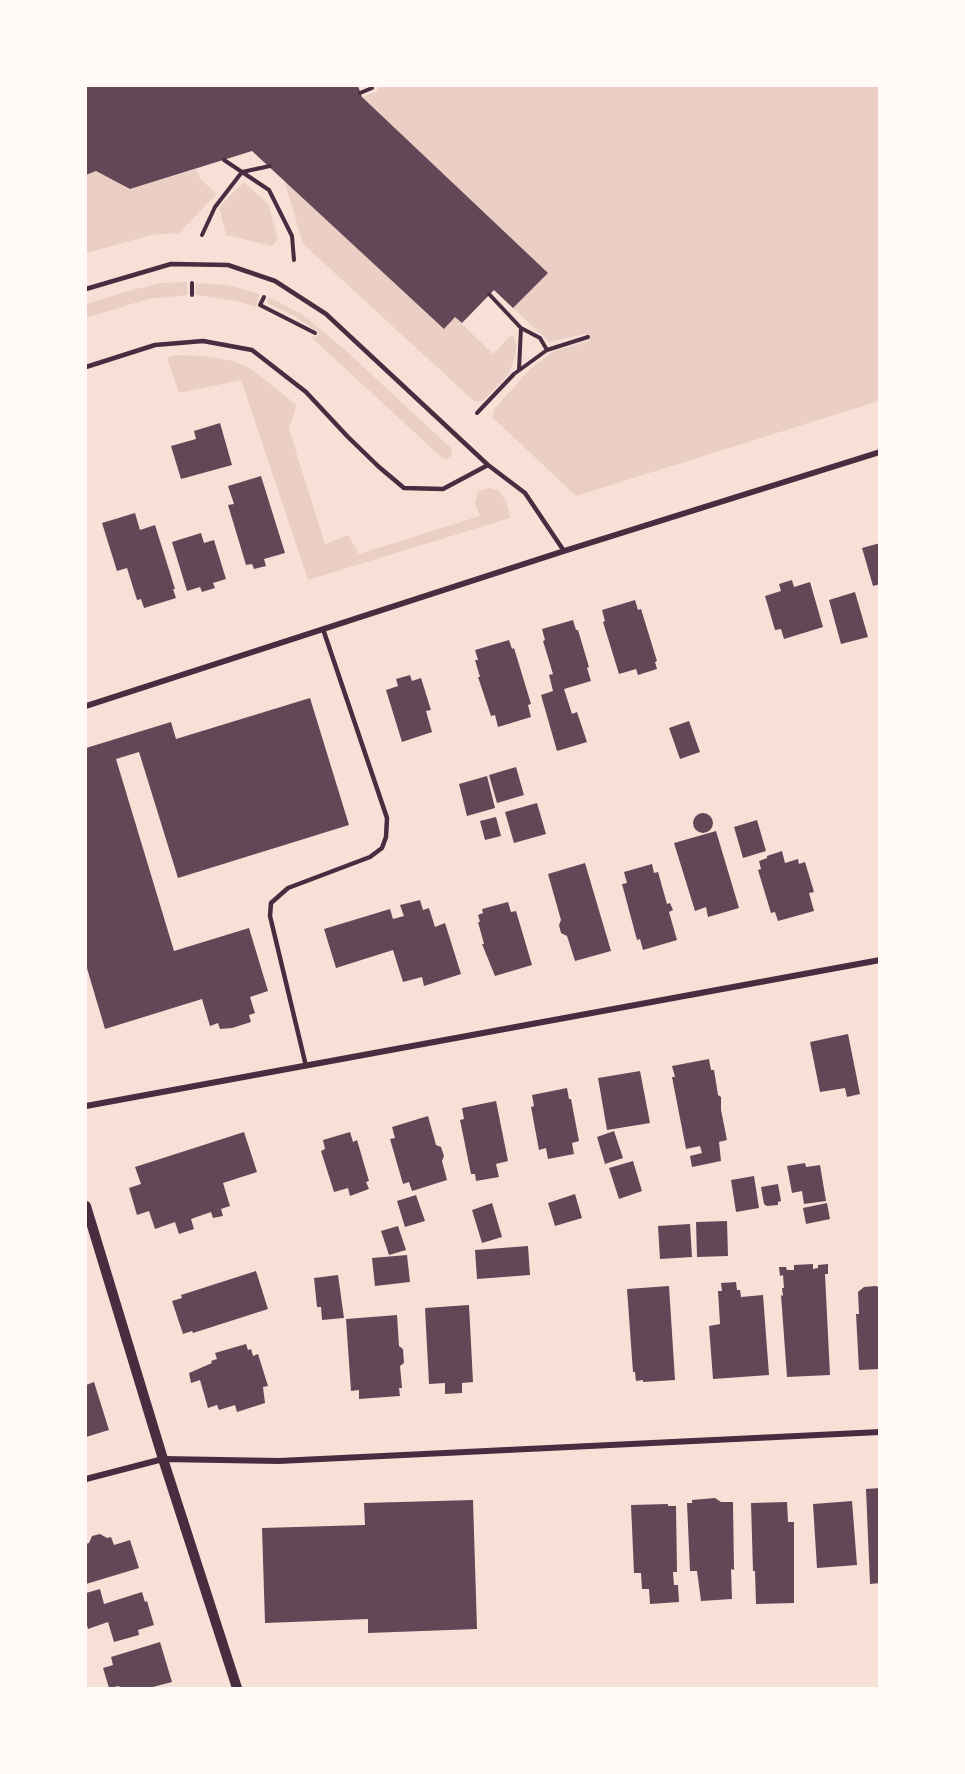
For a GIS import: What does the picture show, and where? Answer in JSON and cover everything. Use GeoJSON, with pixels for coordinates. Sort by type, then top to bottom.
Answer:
{"type":"FeatureCollection","features":[{"type":"Feature","properties":{"kind":"street"},"geometry":{"type":"LineString","coordinates":[[86,706],[564,551],[879,452]]}},
{"type":"Feature","properties":{"kind":"street"},"geometry":{"type":"LineString","coordinates":[[86,1106],[879,960]]}},
{"type":"Feature","properties":{"kind":"street"},"geometry":{"type":"LineString","coordinates":[[86,1206],[163,1459],[237,1689]]}},
{"type":"Feature","properties":{"kind":"street"},"geometry":{"type":"LineString","coordinates":[[86,1479],[163,1459],[279,1461],[879,1432]]}},
{"type":"Feature","properties":{"kind":"lane"},"geometry":{"type":"LineString","coordinates":[[86,290],[171,264],[228,265],[275,281],[326,314],[488,465],[525,494],[564,551]]}},
{"type":"Feature","properties":{"kind":"lane"},"geometry":{"type":"LineString","coordinates":[[86,367],[155,345],[202,341],[252,350],[306,392],[348,437],[405,488],[443,489],[488,465]]}},
{"type":"Feature","properties":{"kind":"lane"},"geometry":{"type":"LineString","coordinates":[[306,1066],[270,915],[271,903],[288,888],[370,857],[382,848],[386,837],[387,818],[323,629]]}},
{"type":"Feature","properties":{"kind":"path"},"geometry":{"type":"LineString","coordinates":[[360,93],[372,86]]}},
{"type":"Feature","properties":{"kind":"path"},"geometry":{"type":"LineString","coordinates":[[224,160],[269,190],[292,236],[294,260]]}},
{"type":"Feature","properties":{"kind":"path"},"geometry":{"type":"LineString","coordinates":[[202,235],[215,207],[242,172],[270,166]]}},
{"type":"Feature","properties":{"kind":"path"},"geometry":{"type":"LineString","coordinates":[[192,283],[192,295]]}},
{"type":"Feature","properties":{"kind":"path"},"geometry":{"type":"LineString","coordinates":[[489,294],[521,328],[540,338],[547,350]]}},
{"type":"Feature","properties":{"kind":"path"},"geometry":{"type":"LineString","coordinates":[[264,296],[260,305],[315,333]]}},
{"type":"Feature","properties":{"kind":"path"},"geometry":{"type":"LineString","coordinates":[[519,370],[521,328]]}},
{"type":"Feature","properties":{"kind":"path"},"geometry":{"type":"LineString","coordinates":[[477,414],[519,370],[547,350],[588,337]]}},
{"type":"Feature","properties":{"kind":"shaded area"},"geometry":{"type":"Polygon","coordinates":[[[379,86],[879,86],[879,401],[576,496],[492,417],[494,409],[531,368],[554,351],[589,341],[587,334],[549,342],[513,308],[547,273],[362,97],[376,92],[379,86]]]}},
{"type":"Feature","properties":{"kind":"shaded area"},"geometry":{"type":"Polygon","coordinates":[[[197,169],[200,179],[217,194],[179,233],[152,235],[86,253],[86,175],[96,171],[130,189],[197,169]]]}},
{"type":"Feature","properties":{"kind":"shaded area"},"geometry":{"type":"Polygon","coordinates":[[[284,180],[443,328],[455,317],[493,354],[511,335],[514,337],[517,346],[512,366],[507,376],[483,401],[475,402],[303,244],[284,180]]]}},
{"type":"Feature","properties":{"kind":"shaded area"},"geometry":{"type":"Polygon","coordinates":[[[244,182],[268,204],[278,239],[272,246],[226,235],[219,207],[244,182]]]}},
{"type":"Feature","properties":{"kind":"shaded area"},"geometry":{"type":"Polygon","coordinates":[[[187,282],[187,295],[148,299],[86,318],[86,304],[161,283],[187,282]]]}},
{"type":"Feature","properties":{"kind":"shaded area"},"geometry":{"type":"Polygon","coordinates":[[[196,283],[227,285],[260,294],[256,307],[237,301],[195,295],[196,283]]]}},
{"type":"Feature","properties":{"kind":"shaded area"},"geometry":{"type":"Polygon","coordinates":[[[269,297],[303,315],[343,348],[451,448],[450,457],[446,459],[441,457],[310,336],[316,337],[318,332],[294,316],[267,303],[269,297]]]}},
{"type":"Feature","properties":{"kind":"shaded area"},"geometry":{"type":"Polygon","coordinates":[[[175,355],[206,356],[233,361],[251,369],[297,405],[289,429],[325,544],[348,535],[359,554],[480,516],[475,503],[478,491],[489,488],[498,490],[506,500],[510,518],[308,580],[241,380],[179,393],[167,358],[175,355]]]}},
{"type":"Feature","properties":{"kind":"building"},"geometry":{"type":"Polygon","coordinates":[[[86,86],[358,86],[362,97],[548,273],[513,308],[494,290],[462,323],[455,317],[444,329],[252,151],[130,189],[96,171],[86,175],[86,86]]]}},
{"type":"Feature","properties":{"kind":"building"},"geometry":{"type":"Polygon","coordinates":[[[220,423],[232,465],[181,479],[171,446],[196,439],[194,431],[220,423]]]}},
{"type":"Feature","properties":{"kind":"building"},"geometry":{"type":"Polygon","coordinates":[[[261,476],[285,553],[264,559],[266,566],[254,569],[252,564],[246,565],[228,505],[234,504],[228,486],[261,476]]]}},
{"type":"Feature","properties":{"kind":"building"},"geometry":{"type":"Polygon","coordinates":[[[135,513],[140,530],[155,525],[176,598],[144,608],[141,599],[137,600],[127,568],[117,571],[102,523],[135,513]]]}},
{"type":"Feature","properties":{"kind":"building"},"geometry":{"type":"Polygon","coordinates":[[[201,533],[204,543],[214,540],[226,579],[213,583],[215,588],[202,592],[200,587],[187,591],[172,542],[201,533]]]}},
{"type":"Feature","properties":{"kind":"building"},"geometry":{"type":"Polygon","coordinates":[[[880,543],[880,584],[873,586],[862,548],[880,543]]]}},
{"type":"Feature","properties":{"kind":"building"},"geometry":{"type":"Polygon","coordinates":[[[792,580],[794,587],[810,582],[823,627],[784,639],[781,629],[775,630],[765,596],[781,591],[779,584],[792,580]]]}},
{"type":"Feature","properties":{"kind":"building"},"geometry":{"type":"Polygon","coordinates":[[[855,592],[868,637],[841,644],[829,600],[855,592]]]}},
{"type":"Feature","properties":{"kind":"building"},"geometry":{"type":"Polygon","coordinates":[[[635,600],[638,610],[641,609],[657,661],[655,662],[657,669],[638,675],[636,669],[619,674],[603,622],[605,621],[602,610],[635,600]]]}},
{"type":"Feature","properties":{"kind":"building"},"geometry":{"type":"Polygon","coordinates":[[[573,620],[589,667],[587,668],[591,681],[564,689],[572,714],[577,712],[587,742],[557,751],[541,695],[553,691],[549,675],[553,674],[543,641],[545,640],[542,629],[573,620]]]}},
{"type":"Feature","properties":{"kind":"building"},"geometry":{"type":"Polygon","coordinates":[[[509,640],[512,649],[514,648],[531,704],[528,705],[531,717],[498,727],[495,715],[491,716],[478,677],[480,677],[475,660],[478,660],[475,650],[509,640]]]}},
{"type":"Feature","properties":{"kind":"building"},"geometry":{"type":"Polygon","coordinates":[[[410,675],[412,681],[421,678],[431,710],[426,711],[432,732],[402,742],[386,690],[398,686],[396,679],[410,675]]]}},
{"type":"Feature","properties":{"kind":"building"},"geometry":{"type":"Polygon","coordinates":[[[310,698],[349,825],[178,878],[139,752],[116,759],[174,951],[249,928],[268,991],[250,997],[255,1013],[249,1015],[251,1022],[232,1028],[220,1029],[218,1023],[210,1026],[202,999],[105,1029],[86,965],[86,748],[171,722],[176,739],[310,698]]]}},
{"type":"Feature","properties":{"kind":"building"},"geometry":{"type":"Polygon","coordinates":[[[689,721],[700,752],[680,759],[669,728],[689,721]]]}},
{"type":"Feature","properties":{"kind":"building"},"geometry":{"type":"Polygon","coordinates":[[[516,767],[524,795],[497,803],[489,775],[516,767]]]}},
{"type":"Feature","properties":{"kind":"building"},"geometry":{"type":"Polygon","coordinates":[[[487,776],[495,808],[467,816],[459,784],[487,776]]]}},
{"type":"Feature","properties":{"kind":"building"},"geometry":{"type":"Polygon","coordinates":[[[537,803],[546,834],[514,843],[505,812],[537,803]]]}},
{"type":"Feature","properties":{"kind":"building"},"geometry":{"type":"Polygon","coordinates":[[[703,813],[710,816],[713,823],[710,830],[703,833],[696,830],[693,823],[696,816],[703,813]]]}},
{"type":"Feature","properties":{"kind":"building"},"geometry":{"type":"Polygon","coordinates":[[[496,817],[501,836],[485,840],[480,821],[496,817]]]}},
{"type":"Feature","properties":{"kind":"building"},"geometry":{"type":"Polygon","coordinates":[[[757,820],[766,851],[743,858],[734,827],[757,820]]]}},
{"type":"Feature","properties":{"kind":"building"},"geometry":{"type":"Polygon","coordinates":[[[716,831],[739,908],[708,917],[706,907],[695,911],[674,843],[716,831]]]}},
{"type":"Feature","properties":{"kind":"building"},"geometry":{"type":"Polygon","coordinates":[[[782,851],[785,863],[798,859],[799,864],[805,862],[814,892],[809,893],[814,911],[778,921],[775,912],[771,913],[758,870],[761,869],[759,861],[782,851]]]}},
{"type":"Feature","properties":{"kind":"building"},"geometry":{"type":"Polygon","coordinates":[[[585,863],[611,951],[575,961],[567,936],[561,933],[559,925],[561,920],[548,874],[585,863]]]}},
{"type":"Feature","properties":{"kind":"building"},"geometry":{"type":"Polygon","coordinates":[[[652,864],[654,873],[658,872],[667,904],[670,903],[673,910],[669,912],[677,940],[643,950],[640,939],[637,940],[622,884],[627,883],[624,872],[652,864]]]}},
{"type":"Feature","properties":{"kind":"building"},"geometry":{"type":"Polygon","coordinates":[[[420,900],[423,910],[429,908],[435,927],[445,923],[461,974],[424,986],[422,977],[403,982],[393,950],[336,968],[324,929],[390,909],[393,919],[404,916],[400,905],[420,900]]]}},
{"type":"Feature","properties":{"kind":"building"},"geometry":{"type":"Polygon","coordinates":[[[508,902],[511,912],[516,911],[532,965],[495,976],[482,944],[484,944],[478,915],[483,913],[482,909],[508,902]]]}},
{"type":"Feature","properties":{"kind":"building"},"geometry":{"type":"Polygon","coordinates":[[[848,1034],[860,1094],[847,1097],[845,1088],[820,1092],[810,1042],[848,1034]]]}},
{"type":"Feature","properties":{"kind":"building"},"geometry":{"type":"Polygon","coordinates":[[[709,1059],[711,1070],[714,1070],[718,1095],[721,1097],[727,1140],[719,1142],[721,1161],[692,1167],[690,1156],[702,1153],[700,1146],[686,1149],[672,1077],[675,1077],[672,1066],[709,1059]]]}},
{"type":"Feature","properties":{"kind":"building"},"geometry":{"type":"Polygon","coordinates":[[[640,1071],[650,1123],[607,1130],[598,1078],[640,1071]]]}},
{"type":"Feature","properties":{"kind":"building"},"geometry":{"type":"Polygon","coordinates":[[[567,1088],[579,1141],[572,1143],[574,1154],[548,1159],[546,1148],[539,1150],[531,1107],[534,1106],[532,1095],[567,1088]]]}},
{"type":"Feature","properties":{"kind":"building"},"geometry":{"type":"Polygon","coordinates":[[[496,1101],[508,1161],[496,1164],[499,1177],[476,1181],[475,1174],[471,1174],[460,1120],[464,1119],[462,1108],[496,1101]]]}},
{"type":"Feature","properties":{"kind":"building"},"geometry":{"type":"Polygon","coordinates":[[[428,1116],[436,1145],[441,1147],[444,1156],[442,1161],[447,1180],[412,1191],[409,1182],[403,1184],[390,1139],[395,1138],[392,1127],[428,1116]]]}},
{"type":"Feature","properties":{"kind":"building"},"geometry":{"type":"Polygon","coordinates":[[[614,1131],[623,1158],[605,1164],[597,1137],[614,1131]]]}},
{"type":"Feature","properties":{"kind":"building"},"geometry":{"type":"Polygon","coordinates":[[[244,1132],[257,1172],[223,1183],[230,1206],[221,1209],[223,1216],[213,1218],[211,1212],[191,1219],[194,1229],[179,1234],[175,1222],[155,1229],[149,1211],[137,1215],[129,1188],[141,1184],[135,1167],[244,1132]]]}},
{"type":"Feature","properties":{"kind":"building"},"geometry":{"type":"Polygon","coordinates":[[[350,1132],[353,1142],[357,1140],[369,1181],[366,1182],[369,1189],[350,1196],[348,1188],[334,1192],[321,1151],[325,1149],[323,1140],[350,1132]]]}},
{"type":"Feature","properties":{"kind":"building"},"geometry":{"type":"Polygon","coordinates":[[[633,1161],[642,1191],[619,1199],[609,1168],[633,1161]]]}},
{"type":"Feature","properties":{"kind":"building"},"geometry":{"type":"Polygon","coordinates":[[[805,1163],[806,1167],[820,1165],[826,1201],[804,1204],[802,1191],[792,1193],[787,1166],[805,1163]]]}},
{"type":"Feature","properties":{"kind":"building"},"geometry":{"type":"Polygon","coordinates":[[[754,1176],[759,1208],[736,1212],[731,1180],[754,1176]]]}},
{"type":"Feature","properties":{"kind":"building"},"geometry":{"type":"Polygon","coordinates":[[[778,1184],[781,1201],[778,1205],[767,1206],[764,1204],[761,1187],[778,1184]]]}},
{"type":"Feature","properties":{"kind":"building"},"geometry":{"type":"Polygon","coordinates":[[[575,1194],[582,1218],[555,1226],[548,1203],[575,1194]]]}},
{"type":"Feature","properties":{"kind":"building"},"geometry":{"type":"Polygon","coordinates":[[[416,1195],[425,1221],[405,1227],[397,1201],[416,1195]]]}},
{"type":"Feature","properties":{"kind":"building"},"geometry":{"type":"Polygon","coordinates":[[[492,1203],[502,1237],[482,1243],[472,1210],[492,1203]]]}},
{"type":"Feature","properties":{"kind":"building"},"geometry":{"type":"Polygon","coordinates":[[[827,1203],[830,1219],[806,1224],[803,1208],[827,1203]]]}},
{"type":"Feature","properties":{"kind":"building"},"geometry":{"type":"Polygon","coordinates":[[[727,1221],[728,1256],[697,1257],[696,1222],[727,1221]]]}},
{"type":"Feature","properties":{"kind":"building"},"geometry":{"type":"Polygon","coordinates":[[[690,1224],[692,1257],[660,1259],[658,1226],[690,1224]]]}},
{"type":"Feature","properties":{"kind":"building"},"geometry":{"type":"Polygon","coordinates":[[[398,1226],[406,1250],[389,1255],[381,1231],[398,1226]]]}},
{"type":"Feature","properties":{"kind":"building"},"geometry":{"type":"Polygon","coordinates":[[[528,1246],[530,1275],[477,1279],[475,1250],[528,1246]]]}},
{"type":"Feature","properties":{"kind":"building"},"geometry":{"type":"Polygon","coordinates":[[[407,1255],[410,1282],[375,1286],[372,1258],[407,1255]]]}},
{"type":"Feature","properties":{"kind":"building"},"geometry":{"type":"Polygon","coordinates":[[[813,1264],[813,1269],[818,1268],[818,1265],[828,1264],[828,1274],[825,1274],[830,1375],[787,1377],[781,1295],[783,1296],[782,1288],[784,1288],[783,1275],[780,1276],[779,1267],[794,1270],[794,1265],[813,1264]]]}},
{"type":"Feature","properties":{"kind":"building"},"geometry":{"type":"Polygon","coordinates":[[[256,1271],[268,1309],[193,1333],[192,1331],[183,1334],[172,1301],[182,1298],[181,1295],[256,1271]]]}},
{"type":"Feature","properties":{"kind":"building"},"geometry":{"type":"Polygon","coordinates":[[[338,1275],[344,1318],[322,1320],[321,1307],[317,1307],[314,1278],[338,1275]]]}},
{"type":"Feature","properties":{"kind":"building"},"geometry":{"type":"Polygon","coordinates":[[[736,1282],[741,1297],[763,1295],[769,1375],[713,1379],[709,1326],[720,1324],[718,1291],[722,1291],[721,1283],[736,1282]]]}},
{"type":"Feature","properties":{"kind":"building"},"geometry":{"type":"Polygon","coordinates":[[[669,1286],[675,1380],[636,1381],[635,1372],[633,1372],[627,1289],[669,1286]]]}},
{"type":"Feature","properties":{"kind":"building"},"geometry":{"type":"Polygon","coordinates":[[[864,1287],[880,1288],[880,1369],[859,1370],[856,1314],[859,1314],[858,1292],[864,1287]]]}},
{"type":"Feature","properties":{"kind":"building"},"geometry":{"type":"Polygon","coordinates":[[[469,1305],[473,1382],[462,1383],[462,1393],[445,1394],[445,1383],[429,1384],[425,1308],[469,1305]]]}},
{"type":"Feature","properties":{"kind":"building"},"geometry":{"type":"Polygon","coordinates":[[[397,1315],[399,1346],[403,1349],[404,1363],[400,1366],[402,1388],[399,1388],[400,1396],[359,1399],[359,1390],[351,1391],[346,1319],[397,1315]]]}},
{"type":"Feature","properties":{"kind":"building"},"geometry":{"type":"Polygon","coordinates":[[[246,1344],[253,1356],[258,1354],[268,1386],[263,1387],[265,1403],[237,1412],[235,1405],[219,1410],[217,1405],[208,1408],[200,1380],[191,1383],[189,1373],[212,1363],[211,1361],[217,1359],[215,1353],[246,1344]]]}},
{"type":"Feature","properties":{"kind":"building"},"geometry":{"type":"Polygon","coordinates":[[[94,1382],[109,1430],[86,1437],[86,1385],[94,1382]]]}},
{"type":"Feature","properties":{"kind":"building"},"geometry":{"type":"Polygon","coordinates":[[[880,1488],[880,1583],[870,1584],[866,1489],[880,1488]]]}},
{"type":"Feature","properties":{"kind":"building"},"geometry":{"type":"Polygon","coordinates":[[[715,1498],[721,1502],[733,1502],[732,1599],[701,1601],[697,1571],[690,1571],[687,1503],[692,1503],[692,1500],[715,1498]]]}},
{"type":"Feature","properties":{"kind":"building"},"geometry":{"type":"Polygon","coordinates":[[[473,1500],[477,1629],[368,1633],[368,1619],[265,1623],[262,1528],[365,1525],[364,1503],[473,1500]]]}},
{"type":"Feature","properties":{"kind":"building"},"geometry":{"type":"Polygon","coordinates":[[[852,1501],[857,1565],[817,1568],[813,1504],[852,1501]]]}},
{"type":"Feature","properties":{"kind":"building"},"geometry":{"type":"Polygon","coordinates":[[[787,1502],[788,1522],[794,1522],[794,1603],[756,1604],[751,1503],[787,1502]]]}},
{"type":"Feature","properties":{"kind":"building"},"geometry":{"type":"Polygon","coordinates":[[[668,1504],[668,1506],[676,1506],[677,1572],[673,1572],[674,1585],[678,1585],[679,1602],[650,1604],[649,1589],[642,1589],[641,1573],[634,1573],[631,1505],[668,1504]]]}},
{"type":"Feature","properties":{"kind":"building"},"geometry":{"type":"Polygon","coordinates":[[[100,1534],[107,1538],[111,1537],[114,1545],[130,1540],[139,1568],[86,1584],[86,1544],[92,1536],[100,1534]]]}},
{"type":"Feature","properties":{"kind":"building"},"geometry":{"type":"Polygon","coordinates":[[[100,1589],[104,1604],[142,1592],[154,1625],[138,1630],[139,1635],[114,1642],[108,1622],[88,1629],[86,1593],[100,1589]]]}},
{"type":"Feature","properties":{"kind":"building"},"geometry":{"type":"Polygon","coordinates":[[[160,1642],[172,1682],[149,1688],[120,1688],[119,1686],[109,1688],[103,1668],[113,1665],[111,1657],[160,1642]]]}}]}
